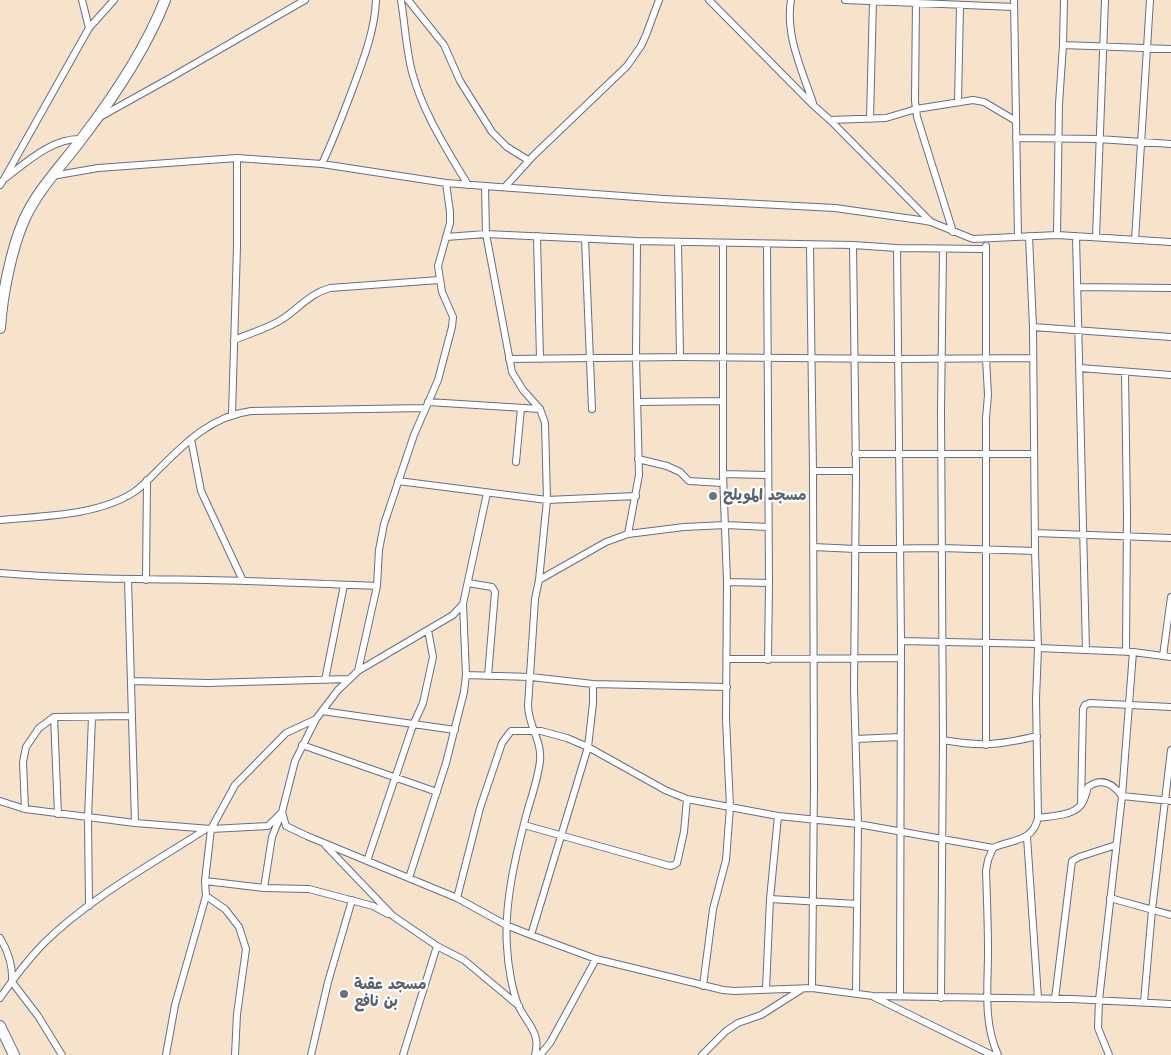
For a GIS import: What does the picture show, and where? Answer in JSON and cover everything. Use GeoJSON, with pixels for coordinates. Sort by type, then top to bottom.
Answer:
{"type":"FeatureCollection","features":[{"type":"Feature","properties":{"kind":"main road"},"geometry":{"type":"LineString","coordinates":[[0,328],[13,248],[24,220],[52,176],[98,118],[132,66],[154,26],[165,0]]}},
{"type":"Feature","properties":{"kind":"main road"},"geometry":{"type":"LineString","coordinates":[[0,1026],[14,1055]]}},
{"type":"Feature","properties":{"kind":"street"},"geometry":{"type":"LineString","coordinates":[[82,0],[89,28]]}},
{"type":"Feature","properties":{"kind":"street"},"geometry":{"type":"LineString","coordinates":[[2,182],[89,28],[114,0]]}},
{"type":"Feature","properties":{"kind":"street"},"geometry":{"type":"LineString","coordinates":[[98,118],[305,0]]}},
{"type":"Feature","properties":{"kind":"street"},"geometry":{"type":"LineString","coordinates":[[322,164],[334,139],[363,62],[373,27],[376,0]]}},
{"type":"Feature","properties":{"kind":"street"},"geometry":{"type":"LineString","coordinates":[[401,0],[412,70],[419,95],[431,123],[468,185]]}},
{"type":"Feature","properties":{"kind":"street"},"geometry":{"type":"LineString","coordinates":[[408,0],[444,45],[460,81],[492,132],[507,146],[528,160]]}},
{"type":"Feature","properties":{"kind":"street"},"geometry":{"type":"LineString","coordinates":[[505,187],[528,160],[627,66],[641,46],[659,0]]}},
{"type":"Feature","properties":{"kind":"street"},"geometry":{"type":"LineString","coordinates":[[709,0],[931,222]]}},
{"type":"Feature","properties":{"kind":"street"},"geometry":{"type":"LineString","coordinates":[[791,0],[792,38],[813,104]]}},
{"type":"Feature","properties":{"kind":"street"},"geometry":{"type":"LineString","coordinates":[[845,0],[916,2],[960,6],[1014,4],[1018,236]]}},
{"type":"Feature","properties":{"kind":"street"},"geometry":{"type":"LineString","coordinates":[[1057,235],[1064,0]]}},
{"type":"Feature","properties":{"kind":"street"},"geometry":{"type":"LineString","coordinates":[[1096,237],[1105,0]]}},
{"type":"Feature","properties":{"kind":"street"},"geometry":{"type":"LineString","coordinates":[[1135,240],[1150,0]]}},
{"type":"Feature","properties":{"kind":"street"},"geometry":{"type":"LineString","coordinates":[[870,119],[873,1]]}},
{"type":"Feature","properties":{"kind":"street"},"geometry":{"type":"LineString","coordinates":[[916,2],[916,109],[921,133],[953,232]]}},
{"type":"Feature","properties":{"kind":"street"},"geometry":{"type":"LineString","coordinates":[[958,102],[960,6]]}},
{"type":"Feature","properties":{"kind":"street"},"geometry":{"type":"LineString","coordinates":[[1064,45],[1171,49]]}},
{"type":"Feature","properties":{"kind":"street"},"geometry":{"type":"LineString","coordinates":[[830,120],[891,117],[916,109],[979,100],[1016,121]]}},
{"type":"Feature","properties":{"kind":"street"},"geometry":{"type":"LineString","coordinates":[[1016,138],[1059,137],[1171,144]]}},
{"type":"Feature","properties":{"kind":"street"},"geometry":{"type":"LineString","coordinates":[[2,182],[42,151],[64,141],[81,139]]}},
{"type":"Feature","properties":{"kind":"street"},"geometry":{"type":"LineString","coordinates":[[232,414],[237,247],[237,158]]}},
{"type":"Feature","properties":{"kind":"street"},"geometry":{"type":"LineString","coordinates":[[52,176],[98,168],[237,158],[322,164],[468,185],[873,212],[931,222],[973,239],[1057,235],[1171,242]]}},
{"type":"Feature","properties":{"kind":"street"},"geometry":{"type":"LineString","coordinates":[[358,671],[377,586],[379,550],[384,524],[426,405],[438,380],[452,327],[453,316],[442,292],[438,266],[446,237],[450,212],[446,183]]}},
{"type":"Feature","properties":{"kind":"street"},"geometry":{"type":"LineString","coordinates":[[484,186],[486,234],[512,372],[517,382],[540,409],[545,423],[547,500],[539,580],[535,600],[528,712],[530,723],[538,741],[540,762],[524,825],[508,903],[506,925],[507,958],[519,1006],[535,1032],[537,1040],[535,1055]]}},
{"type":"Feature","properties":{"kind":"street"},"geometry":{"type":"LineString","coordinates":[[446,237],[486,234],[637,241],[853,245],[943,250],[986,250]]}},
{"type":"Feature","properties":{"kind":"street"},"geometry":{"type":"LineString","coordinates":[[537,236],[540,359]]}},
{"type":"Feature","properties":{"kind":"street"},"geometry":{"type":"LineString","coordinates":[[457,898],[480,808],[502,743],[511,731],[533,730],[550,732],[588,747],[665,790],[687,799],[778,816],[858,824],[993,848],[1027,837],[1032,832],[1038,818],[1038,646],[1035,551],[1033,327],[1029,236]]}},
{"type":"Feature","properties":{"kind":"street"},"geometry":{"type":"LineString","coordinates":[[1076,236],[1086,650]]}},
{"type":"Feature","properties":{"kind":"street"},"geometry":{"type":"LineString","coordinates":[[585,239],[592,410]]}},
{"type":"Feature","properties":{"kind":"street"},"geometry":{"type":"LineString","coordinates":[[986,239],[986,358],[988,395],[986,418],[986,745]]}},
{"type":"Feature","properties":{"kind":"street"},"geometry":{"type":"LineString","coordinates":[[628,534],[636,496],[638,459],[636,357],[637,241]]}},
{"type":"Feature","properties":{"kind":"street"},"geometry":{"type":"LineString","coordinates":[[678,242],[680,357]]}},
{"type":"Feature","properties":{"kind":"street"},"geometry":{"type":"LineString","coordinates":[[703,986],[713,909],[726,860],[730,807],[726,719],[727,582],[723,474],[723,243]]}},
{"type":"Feature","properties":{"kind":"street"},"geometry":{"type":"LineString","coordinates":[[767,244],[768,660]]}},
{"type":"Feature","properties":{"kind":"street"},"geometry":{"type":"LineString","coordinates":[[810,245],[814,659],[812,988]]}},
{"type":"Feature","properties":{"kind":"street"},"geometry":{"type":"LineString","coordinates":[[853,245],[858,824],[856,994]]}},
{"type":"Feature","properties":{"kind":"street"},"geometry":{"type":"LineString","coordinates":[[897,248],[901,641],[900,996]]}},
{"type":"Feature","properties":{"kind":"street"},"geometry":{"type":"LineString","coordinates":[[941,998],[943,839],[943,250]]}},
{"type":"Feature","properties":{"kind":"street"},"geometry":{"type":"LineString","coordinates":[[234,340],[283,319],[312,295],[330,288],[439,280]]}},
{"type":"Feature","properties":{"kind":"street"},"geometry":{"type":"LineString","coordinates":[[1078,287],[1171,288]]}},
{"type":"Feature","properties":{"kind":"street"},"geometry":{"type":"LineString","coordinates":[[1033,327],[1171,336]]}},
{"type":"Feature","properties":{"kind":"street"},"geometry":{"type":"LineString","coordinates":[[509,359],[636,357],[1032,358]]}},
{"type":"Feature","properties":{"kind":"street"},"geometry":{"type":"LineString","coordinates":[[1080,368],[1171,374]]}},
{"type":"Feature","properties":{"kind":"street"},"geometry":{"type":"LineString","coordinates":[[1109,1055],[1098,1028],[1122,796],[1129,705],[1125,372]]}},
{"type":"Feature","properties":{"kind":"street"},"geometry":{"type":"LineString","coordinates":[[637,402],[723,401]]}},
{"type":"Feature","properties":{"kind":"street"},"geometry":{"type":"LineString","coordinates":[[0,520],[78,514],[119,500],[134,492],[191,439],[209,425],[232,414],[251,411],[426,405],[540,409]]}},
{"type":"Feature","properties":{"kind":"street"},"geometry":{"type":"LineString","coordinates":[[516,462],[521,408]]}},
{"type":"Feature","properties":{"kind":"street"},"geometry":{"type":"LineString","coordinates":[[191,439],[201,491],[243,581]]}},
{"type":"Feature","properties":{"kind":"street"},"geometry":{"type":"LineString","coordinates":[[856,454],[1034,454]]}},
{"type":"Feature","properties":{"kind":"street"},"geometry":{"type":"LineString","coordinates":[[638,459],[667,466],[680,472],[689,481],[724,483]]}},
{"type":"Feature","properties":{"kind":"street"},"geometry":{"type":"LineString","coordinates":[[813,471],[856,471]]}},
{"type":"Feature","properties":{"kind":"street"},"geometry":{"type":"LineString","coordinates":[[723,474],[767,475]]}},
{"type":"Feature","properties":{"kind":"street"},"geometry":{"type":"LineString","coordinates":[[146,580],[148,480]]}},
{"type":"Feature","properties":{"kind":"street"},"geometry":{"type":"LineString","coordinates":[[398,481],[547,500],[636,496]]}},
{"type":"Feature","properties":{"kind":"street"},"geometry":{"type":"LineString","coordinates":[[409,878],[437,792],[464,692],[466,675],[464,604],[487,493]]}},
{"type":"Feature","properties":{"kind":"street"},"geometry":{"type":"LineString","coordinates":[[539,580],[606,542],[628,534],[684,527],[726,525],[768,527]]}},
{"type":"Feature","properties":{"kind":"street"},"geometry":{"type":"LineString","coordinates":[[1035,534],[1171,538]]}},
{"type":"Feature","properties":{"kind":"street"},"geometry":{"type":"LineString","coordinates":[[813,547],[1035,551]]}},
{"type":"Feature","properties":{"kind":"street"},"geometry":{"type":"LineString","coordinates":[[0,573],[128,580],[243,581],[377,586]]}},
{"type":"Feature","properties":{"kind":"street"},"geometry":{"type":"LineString","coordinates":[[128,580],[135,823]]}},
{"type":"Feature","properties":{"kind":"street"},"geometry":{"type":"LineString","coordinates":[[727,582],[769,583]]}},
{"type":"Feature","properties":{"kind":"street"},"geometry":{"type":"LineString","coordinates":[[468,583],[492,587],[495,592],[488,676]]}},
{"type":"Feature","properties":{"kind":"street"},"geometry":{"type":"LineString","coordinates":[[325,680],[344,585]]}},
{"type":"Feature","properties":{"kind":"street"},"geometry":{"type":"LineString","coordinates":[[1164,656],[1171,597]]}},
{"type":"Feature","properties":{"kind":"street"},"geometry":{"type":"LineString","coordinates":[[264,888],[272,838],[282,812],[295,761],[316,719],[358,671],[453,615],[464,604]]}},
{"type":"Feature","properties":{"kind":"street"},"geometry":{"type":"LineString","coordinates":[[367,861],[413,725],[423,703],[433,657],[428,630]]}},
{"type":"Feature","properties":{"kind":"street"},"geometry":{"type":"LineString","coordinates":[[901,641],[1038,646],[1129,652],[1171,657]]}},
{"type":"Feature","properties":{"kind":"street"},"geometry":{"type":"LineString","coordinates":[[727,659],[900,658]]}},
{"type":"Feature","properties":{"kind":"street"},"geometry":{"type":"LineString","coordinates":[[466,675],[531,677],[593,684],[727,687]]}},
{"type":"Feature","properties":{"kind":"street"},"geometry":{"type":"LineString","coordinates":[[132,681],[207,683],[349,680]]}},
{"type":"Feature","properties":{"kind":"street"},"geometry":{"type":"LineString","coordinates":[[531,935],[588,747],[593,684]]}},
{"type":"Feature","properties":{"kind":"street"},"geometry":{"type":"LineString","coordinates":[[1081,805],[1084,706],[1090,703],[1171,707]]}},
{"type":"Feature","properties":{"kind":"street"},"geometry":{"type":"LineString","coordinates":[[322,712],[455,730]]}},
{"type":"Feature","properties":{"kind":"street"},"geometry":{"type":"LineString","coordinates":[[25,809],[23,762],[26,747],[39,728],[54,717],[132,716]]}},
{"type":"Feature","properties":{"kind":"street"},"geometry":{"type":"LineString","coordinates":[[54,717],[58,814]]}},
{"type":"Feature","properties":{"kind":"street"},"geometry":{"type":"LineString","coordinates":[[89,906],[88,818],[92,717]]}},
{"type":"Feature","properties":{"kind":"street"},"geometry":{"type":"LineString","coordinates":[[0,998],[44,944],[89,906],[208,829],[235,785],[286,733],[316,719]]}},
{"type":"Feature","properties":{"kind":"street"},"geometry":{"type":"LineString","coordinates":[[943,740],[986,745],[1037,736]]}},
{"type":"Feature","properties":{"kind":"street"},"geometry":{"type":"LineString","coordinates":[[856,738],[900,737]]}},
{"type":"Feature","properties":{"kind":"street"},"geometry":{"type":"LineString","coordinates":[[302,745],[437,792]]}},
{"type":"Feature","properties":{"kind":"street"},"geometry":{"type":"LineString","coordinates":[[1144,1002],[1152,910],[1168,801],[1171,750]]}},
{"type":"Feature","properties":{"kind":"street"},"geometry":{"type":"LineString","coordinates":[[1038,818],[1066,814],[1081,805],[1088,787],[1096,782],[1109,783],[1122,796],[1168,801]]}},
{"type":"Feature","properties":{"kind":"street"},"geometry":{"type":"LineString","coordinates":[[524,825],[670,866],[677,863],[687,799]]}},
{"type":"Feature","properties":{"kind":"street"},"geometry":{"type":"LineString","coordinates":[[0,801],[25,809],[58,814],[208,829],[268,826],[282,812]]}},
{"type":"Feature","properties":{"kind":"street"},"geometry":{"type":"LineString","coordinates":[[282,812],[286,826],[324,844],[457,898],[506,925],[596,959],[703,986],[734,991],[812,988],[873,996],[1038,998],[1171,1004]]}},
{"type":"Feature","properties":{"kind":"street"},"geometry":{"type":"LineString","coordinates":[[766,989],[770,899],[778,816]]}},
{"type":"Feature","properties":{"kind":"street"},"geometry":{"type":"LineString","coordinates":[[166,1055],[175,1005],[206,896],[204,881],[208,829]]}},
{"type":"Feature","properties":{"kind":"street"},"geometry":{"type":"LineString","coordinates":[[1027,837],[1038,998]]}},
{"type":"Feature","properties":{"kind":"street"},"geometry":{"type":"LineString","coordinates":[[324,844],[393,916]]}},
{"type":"Feature","properties":{"kind":"street"},"geometry":{"type":"LineString","coordinates":[[1055,999],[1072,861],[1116,844]]}},
{"type":"Feature","properties":{"kind":"street"},"geometry":{"type":"LineString","coordinates":[[993,848],[986,871],[987,1016],[989,1032],[998,1055]]}},
{"type":"Feature","properties":{"kind":"street"},"geometry":{"type":"LineString","coordinates":[[204,881],[264,888],[309,889],[373,906],[393,916],[437,946],[464,960],[519,1006]]}},
{"type":"Feature","properties":{"kind":"street"},"geometry":{"type":"LineString","coordinates":[[206,896],[225,909],[239,927],[246,949],[237,1014],[235,1055]]}},
{"type":"Feature","properties":{"kind":"street"},"geometry":{"type":"LineString","coordinates":[[1110,898],[1171,915]]}},
{"type":"Feature","properties":{"kind":"street"},"geometry":{"type":"LineString","coordinates":[[770,899],[857,904]]}},
{"type":"Feature","properties":{"kind":"street"},"geometry":{"type":"LineString","coordinates":[[311,1055],[328,982],[352,900]]}},
{"type":"Feature","properties":{"kind":"street"},"geometry":{"type":"LineString","coordinates":[[0,938],[10,960],[13,972],[12,982],[38,1016],[62,1055]]}},
{"type":"Feature","properties":{"kind":"street"},"geometry":{"type":"LineString","coordinates":[[403,1055],[437,946]]}},
{"type":"Feature","properties":{"kind":"street"},"geometry":{"type":"LineString","coordinates":[[540,1055],[550,1043],[596,959]]}},
{"type":"Feature","properties":{"kind":"street"},"geometry":{"type":"LineString","coordinates":[[702,1055],[726,1031],[738,1023],[761,1015],[804,988]]}},
{"type":"Feature","properties":{"kind":"street"},"geometry":{"type":"LineString","coordinates":[[873,996],[992,1055]]}},
{"type":"Feature","properties":{"kind":"place","name":"مسجد المويلح"},"geometry":{"type":"Point","coordinates":[713,496]}},
{"type":"Feature","properties":{"kind":"place","name":"مسجد عقبة بن نافع"},"geometry":{"type":"Point","coordinates":[344,994]}}]}
